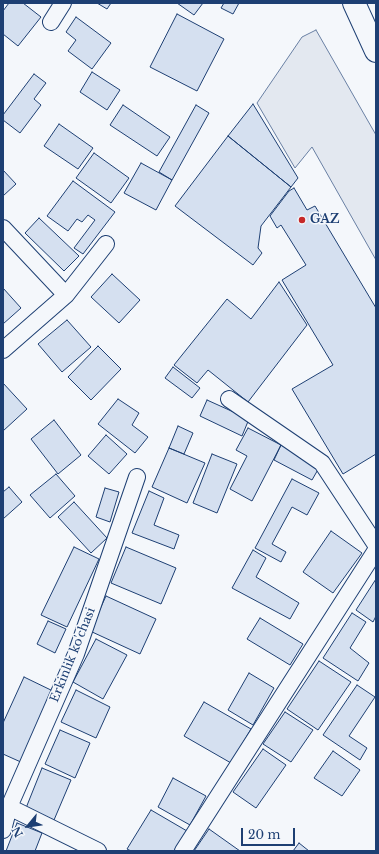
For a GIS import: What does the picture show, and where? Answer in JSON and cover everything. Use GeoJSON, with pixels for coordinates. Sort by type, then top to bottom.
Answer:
{"type":"FeatureCollection","features":[{"type":"Feature","properties":{"kind":"highway"},"geometry":{"type":"LineString","coordinates":[[354,3],[376,51]]}},
{"type":"Feature","properties":{"kind":"highway"},"geometry":{"type":"LineString","coordinates":[[362,3],[376,26]]}},
{"type":"Feature","properties":{"kind":"street"},"geometry":{"type":"LineString","coordinates":[[51,22],[63,3]]}},
{"type":"Feature","properties":{"kind":"street"},"geometry":{"type":"LineString","coordinates":[[3,228],[66,295]]}},
{"type":"Feature","properties":{"kind":"street"},"geometry":{"type":"LineString","coordinates":[[3,350],[66,295],[106,244]]}},
{"type":"Feature","properties":{"kind":"street"},"geometry":{"type":"LineString","coordinates":[[229,399],[322,463],[376,545]]}},
{"type":"Feature","properties":{"kind":"street","name":"Erkinlik ko'chasi"},"geometry":{"type":"LineString","coordinates":[[3,830],[9,807],[76,654],[138,477]]}},
{"type":"Feature","properties":{"kind":"street"},"geometry":{"type":"LineString","coordinates":[[183,851],[376,550]]}},
{"type":"Feature","properties":{"kind":"street"},"geometry":{"type":"LineString","coordinates":[[9,807],[98,851]]}},
{"type":"Feature","properties":{"kind":"shaded area"},"geometry":{"type":"Polygon","coordinates":[[[316,30],[376,135],[376,260],[312,147],[295,168],[257,103],[302,37],[316,30]]]}},
{"type":"Feature","properties":{"kind":"building"},"geometry":{"type":"Polygon","coordinates":[[[9,3],[23,3],[41,17],[18,46],[3,34],[3,11],[9,3]]]}},
{"type":"Feature","properties":{"kind":"building"},"geometry":{"type":"Polygon","coordinates":[[[97,3],[111,3],[107,9],[97,3]]]}},
{"type":"Feature","properties":{"kind":"building"},"geometry":{"type":"Polygon","coordinates":[[[177,3],[203,3],[194,15],[177,3]]]}},
{"type":"Feature","properties":{"kind":"building"},"geometry":{"type":"Polygon","coordinates":[[[224,3],[239,3],[233,14],[221,8],[224,3]]]}},
{"type":"Feature","properties":{"kind":"building"},"geometry":{"type":"Polygon","coordinates":[[[177,14],[224,39],[197,91],[150,67],[177,14]]]}},
{"type":"Feature","properties":{"kind":"building"},"geometry":{"type":"Polygon","coordinates":[[[76,17],[111,43],[92,69],[68,51],[76,40],[66,32],[76,17]]]}},
{"type":"Feature","properties":{"kind":"building"},"geometry":{"type":"Polygon","coordinates":[[[92,72],[120,90],[107,110],[80,92],[92,72]]]}},
{"type":"Feature","properties":{"kind":"building"},"geometry":{"type":"Polygon","coordinates":[[[34,74],[46,83],[34,99],[41,105],[20,133],[3,120],[3,115],[34,74]]]}},
{"type":"Feature","properties":{"kind":"building"},"geometry":{"type":"Polygon","coordinates":[[[253,104],[298,178],[291,187],[228,136],[253,104]]]}},
{"type":"Feature","properties":{"kind":"building"},"geometry":{"type":"Polygon","coordinates":[[[123,105],[170,137],[157,156],[110,125],[123,105]]]}},
{"type":"Feature","properties":{"kind":"building"},"geometry":{"type":"Polygon","coordinates":[[[196,105],[209,113],[172,180],[159,172],[196,105]]]}},
{"type":"Feature","properties":{"kind":"building"},"geometry":{"type":"Polygon","coordinates":[[[59,124],[93,148],[78,169],[44,146],[59,124]]]}},
{"type":"Feature","properties":{"kind":"building"},"geometry":{"type":"Polygon","coordinates":[[[228,136],[291,187],[261,226],[258,248],[262,253],[253,265],[175,206],[228,136]]]}},
{"type":"Feature","properties":{"kind":"building"},"geometry":{"type":"Polygon","coordinates":[[[94,153],[129,178],[111,203],[76,178],[94,153]]]}},
{"type":"Feature","properties":{"kind":"building"},"geometry":{"type":"Polygon","coordinates":[[[141,163],[172,180],[156,210],[124,193],[141,163]]]}},
{"type":"Feature","properties":{"kind":"building"},"geometry":{"type":"Polygon","coordinates":[[[3,170],[16,184],[3,196],[3,170]]]}},
{"type":"Feature","properties":{"kind":"building"},"geometry":{"type":"Polygon","coordinates":[[[73,181],[115,212],[83,254],[74,248],[95,220],[88,215],[82,222],[77,219],[68,231],[47,216],[73,181]]]}},
{"type":"Feature","properties":{"kind":"building"},"geometry":{"type":"Polygon","coordinates":[[[294,188],[307,210],[315,206],[376,308],[376,454],[343,474],[292,389],[333,365],[282,280],[306,265],[281,225],[277,228],[270,216],[289,191],[294,188]]]}},
{"type":"Feature","properties":{"kind":"building"},"geometry":{"type":"Polygon","coordinates":[[[39,218],[79,256],[64,271],[25,233],[39,218]]]}},
{"type":"Feature","properties":{"kind":"building"},"geometry":{"type":"Polygon","coordinates":[[[112,274],[140,300],[119,323],[91,297],[112,274]]]}},
{"type":"Feature","properties":{"kind":"building"},"geometry":{"type":"Polygon","coordinates":[[[279,282],[307,325],[248,402],[208,370],[197,383],[174,365],[227,299],[251,319],[279,282]]]}},
{"type":"Feature","properties":{"kind":"building"},"geometry":{"type":"Polygon","coordinates":[[[3,288],[21,308],[3,324],[3,288]]]}},
{"type":"Feature","properties":{"kind":"building"},"geometry":{"type":"Polygon","coordinates":[[[67,320],[91,347],[62,372],[38,344],[67,320]]]}},
{"type":"Feature","properties":{"kind":"building"},"geometry":{"type":"Polygon","coordinates":[[[98,346],[121,369],[91,400],[68,377],[98,346]]]}},
{"type":"Feature","properties":{"kind":"building"},"geometry":{"type":"Polygon","coordinates":[[[173,367],[200,388],[192,398],[165,378],[173,367]]]}},
{"type":"Feature","properties":{"kind":"building"},"geometry":{"type":"Polygon","coordinates":[[[3,383],[27,409],[3,431],[3,383]]]}},
{"type":"Feature","properties":{"kind":"building"},"geometry":{"type":"Polygon","coordinates":[[[118,399],[139,413],[132,425],[148,437],[135,453],[98,424],[118,399]]]}},
{"type":"Feature","properties":{"kind":"building"},"geometry":{"type":"Polygon","coordinates":[[[207,400],[249,419],[242,436],[200,416],[207,400]]]}},
{"type":"Feature","properties":{"kind":"building"},"geometry":{"type":"Polygon","coordinates":[[[54,420],[81,455],[58,474],[31,439],[54,420]]]}},
{"type":"Feature","properties":{"kind":"building"},"geometry":{"type":"Polygon","coordinates":[[[178,426],[193,433],[184,454],[169,448],[178,426]]]}},
{"type":"Feature","properties":{"kind":"building"},"geometry":{"type":"Polygon","coordinates":[[[248,428],[281,445],[252,501],[230,489],[247,456],[236,450],[248,428]]]}},
{"type":"Feature","properties":{"kind":"building"},"geometry":{"type":"Polygon","coordinates":[[[106,435],[127,454],[109,474],[88,456],[106,435]]]}},
{"type":"Feature","properties":{"kind":"building"},"geometry":{"type":"Polygon","coordinates":[[[281,445],[320,466],[312,480],[274,460],[281,445]]]}},
{"type":"Feature","properties":{"kind":"building"},"geometry":{"type":"Polygon","coordinates":[[[169,448],[205,463],[187,503],[152,487],[169,448]]]}},
{"type":"Feature","properties":{"kind":"building"},"geometry":{"type":"Polygon","coordinates":[[[212,454],[237,464],[217,513],[193,503],[212,454]]]}},
{"type":"Feature","properties":{"kind":"building"},"geometry":{"type":"Polygon","coordinates":[[[56,474],[75,496],[50,518],[30,495],[56,474]]]}},
{"type":"Feature","properties":{"kind":"building"},"geometry":{"type":"Polygon","coordinates":[[[292,479],[319,493],[307,515],[292,507],[272,544],[286,552],[281,562],[255,548],[292,479]]]}},
{"type":"Feature","properties":{"kind":"building"},"geometry":{"type":"Polygon","coordinates":[[[9,487],[22,502],[3,519],[3,492],[9,487]]]}},
{"type":"Feature","properties":{"kind":"building"},"geometry":{"type":"Polygon","coordinates":[[[105,488],[119,492],[110,522],[96,517],[105,488]]]}},
{"type":"Feature","properties":{"kind":"building"},"geometry":{"type":"Polygon","coordinates":[[[149,491],[164,498],[154,525],[179,535],[174,549],[132,533],[149,491]]]}},
{"type":"Feature","properties":{"kind":"building"},"geometry":{"type":"Polygon","coordinates":[[[74,502],[107,538],[91,553],[58,517],[74,502]]]}},
{"type":"Feature","properties":{"kind":"building"},"geometry":{"type":"Polygon","coordinates":[[[331,531],[362,553],[333,593],[303,572],[331,531]]]}},
{"type":"Feature","properties":{"kind":"building"},"geometry":{"type":"Polygon","coordinates":[[[74,547],[99,559],[67,627],[41,615],[74,547]]]}},
{"type":"Feature","properties":{"kind":"building"},"geometry":{"type":"Polygon","coordinates":[[[126,547],[176,568],[161,604],[111,583],[126,547]]]}},
{"type":"Feature","properties":{"kind":"building"},"geometry":{"type":"Polygon","coordinates":[[[253,550],[266,558],[256,577],[299,603],[290,619],[232,588],[253,550]]]}},
{"type":"Feature","properties":{"kind":"building"},"geometry":{"type":"Polygon","coordinates":[[[376,579],[376,616],[373,622],[356,610],[376,579]]]}},
{"type":"Feature","properties":{"kind":"building"},"geometry":{"type":"Polygon","coordinates":[[[106,596],[156,619],[140,654],[90,631],[106,596]]]}},
{"type":"Feature","properties":{"kind":"building"},"geometry":{"type":"Polygon","coordinates":[[[352,613],[366,622],[350,648],[369,663],[358,681],[323,658],[352,613]]]}},
{"type":"Feature","properties":{"kind":"building"},"geometry":{"type":"Polygon","coordinates":[[[260,618],[303,644],[290,665],[247,639],[260,618]]]}},
{"type":"Feature","properties":{"kind":"building"},"geometry":{"type":"Polygon","coordinates":[[[48,621],[66,629],[55,653],[37,644],[48,621]]]}},
{"type":"Feature","properties":{"kind":"building"},"geometry":{"type":"Polygon","coordinates":[[[96,639],[127,655],[103,699],[73,682],[96,639]]]}},
{"type":"Feature","properties":{"kind":"building"},"geometry":{"type":"Polygon","coordinates":[[[319,661],[351,682],[318,730],[287,709],[319,661]]]}},
{"type":"Feature","properties":{"kind":"building"},"geometry":{"type":"Polygon","coordinates":[[[249,673],[274,688],[253,725],[228,710],[249,673]]]}},
{"type":"Feature","properties":{"kind":"building"},"geometry":{"type":"Polygon","coordinates":[[[24,677],[55,692],[23,763],[3,754],[3,723],[24,677]]]}},
{"type":"Feature","properties":{"kind":"building"},"geometry":{"type":"Polygon","coordinates":[[[357,685],[375,697],[349,736],[367,748],[360,760],[323,735],[357,685]]]}},
{"type":"Feature","properties":{"kind":"building"},"geometry":{"type":"Polygon","coordinates":[[[76,690],[110,707],[96,738],[61,722],[76,690]]]}},
{"type":"Feature","properties":{"kind":"building"},"geometry":{"type":"Polygon","coordinates":[[[204,702],[251,729],[231,763],[184,736],[204,702]]]}},
{"type":"Feature","properties":{"kind":"building"},"geometry":{"type":"Polygon","coordinates":[[[285,712],[313,730],[291,762],[263,744],[285,712]]]}},
{"type":"Feature","properties":{"kind":"building"},"geometry":{"type":"Polygon","coordinates":[[[60,730],[90,743],[75,778],[45,764],[60,730]]]}},
{"type":"Feature","properties":{"kind":"building"},"geometry":{"type":"Polygon","coordinates":[[[263,749],[286,765],[256,808],[233,792],[263,749]]]}},
{"type":"Feature","properties":{"kind":"building"},"geometry":{"type":"Polygon","coordinates":[[[333,751],[360,770],[342,796],[314,778],[333,751]]]}},
{"type":"Feature","properties":{"kind":"building"},"geometry":{"type":"Polygon","coordinates":[[[42,768],[71,780],[54,820],[26,808],[42,768]]]}},
{"type":"Feature","properties":{"kind":"building"},"geometry":{"type":"Polygon","coordinates":[[[173,778],[206,796],[190,825],[158,807],[173,778]]]}},
{"type":"Feature","properties":{"kind":"building"},"geometry":{"type":"Polygon","coordinates":[[[151,810],[187,831],[176,851],[131,851],[127,849],[151,810]]]}},
{"type":"Feature","properties":{"kind":"building"},"geometry":{"type":"Polygon","coordinates":[[[17,823],[42,833],[35,851],[6,851],[17,823]]]}},
{"type":"Feature","properties":{"kind":"building"},"geometry":{"type":"Polygon","coordinates":[[[209,829],[240,851],[194,851],[209,829]]]}},
{"type":"Feature","properties":{"kind":"building"},"geometry":{"type":"Polygon","coordinates":[[[299,843],[309,851],[293,851],[299,843]]]}},
{"type":"Feature","properties":{"kind":"place","name":"GAZ"},"geometry":{"type":"Point","coordinates":[302,220]}}]}
